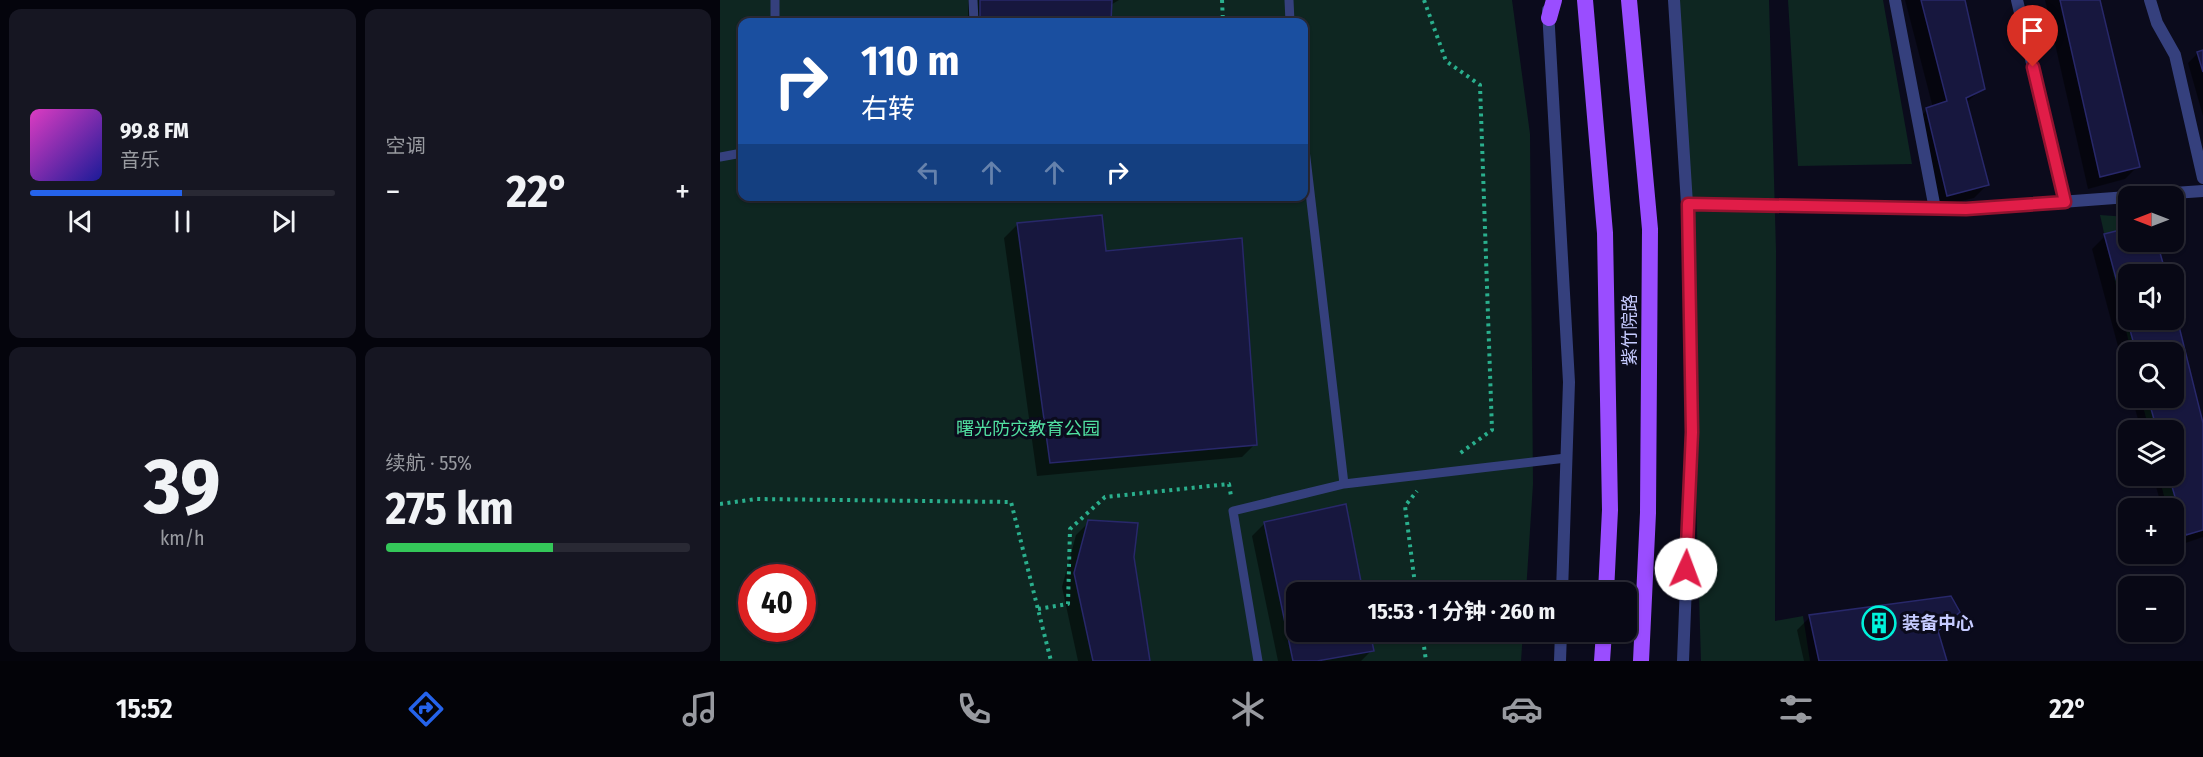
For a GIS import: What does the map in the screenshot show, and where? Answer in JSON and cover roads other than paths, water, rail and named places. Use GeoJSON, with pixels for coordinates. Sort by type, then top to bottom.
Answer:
{"type":"FeatureCollection","features":[{"type":"Feature","properties":{"kind":"main road"},"geometry":{"type":"LineString","coordinates":[[1549,18],[1554,0]]}},
{"type":"Feature","properties":{"kind":"main road","name":"紫竹院路"},"geometry":{"type":"LineString","coordinates":[[1585,0],[1605,233],[1610,510],[1606,582]]}},
{"type":"Feature","properties":{"kind":"main road","name":"紫竹院路"},"geometry":{"type":"LineString","coordinates":[[1629,0],[1650,229],[1648,513],[1641,661]]}},
{"type":"Feature","properties":{"kind":"main road"},"geometry":{"type":"LineString","coordinates":[[1602,661],[1603,642]]}},
{"type":"Feature","properties":{"kind":"street"},"geometry":{"type":"LineString","coordinates":[[1547,0],[1569,382],[1562,582]]}},
{"type":"Feature","properties":{"kind":"street"},"geometry":{"type":"LineString","coordinates":[[1674,0],[1688,204],[1692,432],[1683,661]]}},
{"type":"Feature","properties":{"kind":"street"},"geometry":{"type":"LineString","coordinates":[[1895,0],[1935,209]]}},
{"type":"Feature","properties":{"kind":"street"},"geometry":{"type":"LineString","coordinates":[[2017,0],[2065,202]]}},
{"type":"Feature","properties":{"kind":"street"},"geometry":{"type":"LineString","coordinates":[[2150,0],[2157,23],[2175,55],[2203,178]]}},
{"type":"Feature","properties":{"kind":"street"},"geometry":{"type":"LineString","coordinates":[[2184,193],[2203,191]]}},
{"type":"Feature","properties":{"kind":"street"},"geometry":{"type":"LineString","coordinates":[[1688,204],[1966,209],[2118,198]]}},
{"type":"Feature","properties":{"kind":"street"},"geometry":{"type":"LineString","coordinates":[[1560,661],[1561,642]]}},
{"type":"Feature","properties":{"kind":"lane"},"geometry":{"type":"LineString","coordinates":[[775,0],[775,18]]}},
{"type":"Feature","properties":{"kind":"lane"},"geometry":{"type":"LineString","coordinates":[[973,0],[974,18]]}},
{"type":"Feature","properties":{"kind":"lane"},"geometry":{"type":"LineString","coordinates":[[1289,0],[1290,18]]}},
{"type":"Feature","properties":{"kind":"lane"},"geometry":{"type":"LineString","coordinates":[[720,157],[738,154]]}},
{"type":"Feature","properties":{"kind":"lane"},"geometry":{"type":"LineString","coordinates":[[1308,175],[1344,484]]}},
{"type":"Feature","properties":{"kind":"lane"},"geometry":{"type":"LineString","coordinates":[[1258,661],[1233,511],[1344,484],[1566,458]]}},
{"type":"Feature","properties":{"kind":"place","name":"装备中心"},"geometry":{"type":"Point","coordinates":[1879,623]}},
{"type":"Feature","properties":{"kind":"park label","name":"曙光防灾教育公园"},"geometry":{"type":"Point","coordinates":[1028,429]}}]}
